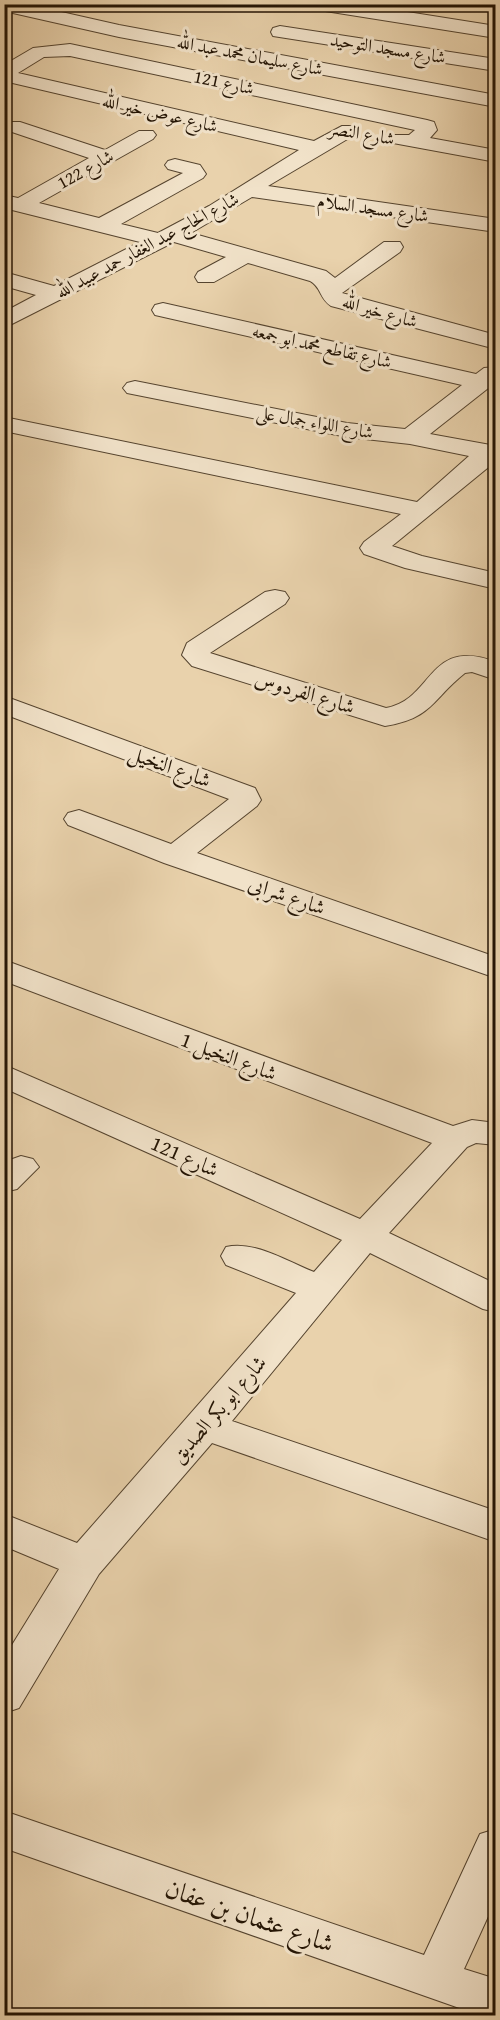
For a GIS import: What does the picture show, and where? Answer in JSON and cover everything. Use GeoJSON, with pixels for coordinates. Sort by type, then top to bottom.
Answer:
{"type":"FeatureCollection","features":[{"type":"Feature","properties":{"kind":"street","name":"شارع سليمان محمد عبد الله"},"geometry":{"type":"LineString","coordinates":[[4,5],[244,54],[495,101]]}},
{"type":"Feature","properties":{"kind":"street"},"geometry":{"type":"LineString","coordinates":[[244,54],[320,5],[495,32]]}},
{"type":"Feature","properties":{"kind":"street","name":"شارع مسجد التوحيد"},"geometry":{"type":"LineString","coordinates":[[280,32],[495,64]]}},
{"type":"Feature","properties":{"kind":"street","name":"شارع 121"},"geometry":{"type":"LineString","coordinates":[[4,74],[40,52],[70,50],[427,126],[427,130],[413,142]]}},
{"type":"Feature","properties":{"kind":"street","name":"شارع عوض خير الله"},"geometry":{"type":"LineString","coordinates":[[4,74],[183,119],[317,148]]}},
{"type":"Feature","properties":{"kind":"street","name":"شارع النصر"},"geometry":{"type":"LineString","coordinates":[[317,124],[495,156]]}},
{"type":"Feature","properties":{"kind":"street"},"geometry":{"type":"LineString","coordinates":[[13,126],[106,157]]}},
{"type":"Feature","properties":{"kind":"street","name":"شارع الحاج عبد الغفار حمد عبيد الله"},"geometry":{"type":"LineString","coordinates":[[10,314],[169,238],[349,130]]}},
{"type":"Feature","properties":{"kind":"street","name":"شارع 122"},"geometry":{"type":"LineString","coordinates":[[14,202],[146,135]]}},
{"type":"Feature","properties":{"kind":"street"},"geometry":{"type":"LineString","coordinates":[[103,225],[196,174],[193,169],[175,165]]}},
{"type":"Feature","properties":{"kind":"street","name":"شارع مسجد السلام"},"geometry":{"type":"LineString","coordinates":[[250,190],[495,226]]}},
{"type":"Feature","properties":{"kind":"street","name":"شارع خير الله"},"geometry":{"type":"LineString","coordinates":[[14,202],[103,225],[246,255],[318,276],[325,280],[332,290],[331,296],[339,301],[495,342]]}},
{"type":"Feature","properties":{"kind":"street"},"geometry":{"type":"LineString","coordinates":[[433,240],[455,220]]}},
{"type":"Feature","properties":{"kind":"street"},"geometry":{"type":"LineString","coordinates":[[332,290],[392,247]]}},
{"type":"Feature","properties":{"kind":"street"},"geometry":{"type":"LineString","coordinates":[[206,277],[246,255]]}},
{"type":"Feature","properties":{"kind":"street"},"geometry":{"type":"LineString","coordinates":[[4,279],[56,294]]}},
{"type":"Feature","properties":{"kind":"street","name":"شارع تقاطع محمد ابو جمعه"},"geometry":{"type":"LineString","coordinates":[[163,309],[488,376]]}},
{"type":"Feature","properties":{"kind":"street"},"geometry":{"type":"LineString","coordinates":[[410,437],[488,376]]}},
{"type":"Feature","properties":{"kind":"street","name":"شارع اللواء جمال على"},"geometry":{"type":"LineString","coordinates":[[135,388],[347,430],[410,437],[491,453]]}},
{"type":"Feature","properties":{"kind":"street"},"geometry":{"type":"LineString","coordinates":[[4,424],[422,511]]}},
{"type":"Feature","properties":{"kind":"street"},"geometry":{"type":"LineString","coordinates":[[491,453],[422,511],[373,548],[379,552],[495,581]]}},
{"type":"Feature","properties":{"kind":"street"},"geometry":{"type":"LineString","coordinates":[[410,586],[431,566]]}},
{"type":"Feature","properties":{"kind":"street","name":"شارع الفردوس"},"geometry":{"type":"LineString","coordinates":[[275,598],[197,650],[196,655],[202,660],[385,717],[401,715],[413,709],[459,665],[472,664],[495,672]]}},
{"type":"Feature","properties":{"kind":"street","name":"شارع النخيل"},"geometry":{"type":"LineString","coordinates":[[4,704],[244,794],[246,800],[175,856]]}},
{"type":"Feature","properties":{"kind":"street","name":"شارع شرابى"},"geometry":{"type":"LineString","coordinates":[[79,819],[175,856],[495,969]]}},
{"type":"Feature","properties":{"kind":"street","name":"شارع النخيل 1"},"geometry":{"type":"LineString","coordinates":[[4,970],[287,1078],[456,1138]]}},
{"type":"Feature","properties":{"kind":"street","name":"شارع 121"},"geometry":{"type":"LineString","coordinates":[[4,1076],[365,1236],[495,1300]]}},
{"type":"Feature","properties":{"kind":"street"},"geometry":{"type":"LineString","coordinates":[[456,1138],[472,1131],[495,1134]]}},
{"type":"Feature","properties":{"kind":"street","name":"شارع ابو بكر الصديق"},"geometry":{"type":"LineString","coordinates":[[7,1687],[84,1563],[205,1426],[365,1236],[456,1138]]}},
{"type":"Feature","properties":{"kind":"street"},"geometry":{"type":"LineString","coordinates":[[239,1256],[321,1288]]}},
{"type":"Feature","properties":{"kind":"street"},"geometry":{"type":"LineString","coordinates":[[205,1426],[495,1527]]}},
{"type":"Feature","properties":{"kind":"street"},"geometry":{"type":"LineString","coordinates":[[4,1529],[84,1563]]}},
{"type":"Feature","properties":{"kind":"street","name":"شارع عثمان بن عفان"},"geometry":{"type":"LineString","coordinates":[[4,1829],[495,2000]]}},
{"type":"Feature","properties":{"kind":"street"},"geometry":{"type":"LineString","coordinates":[[436,1979],[495,1847]]}}]}
